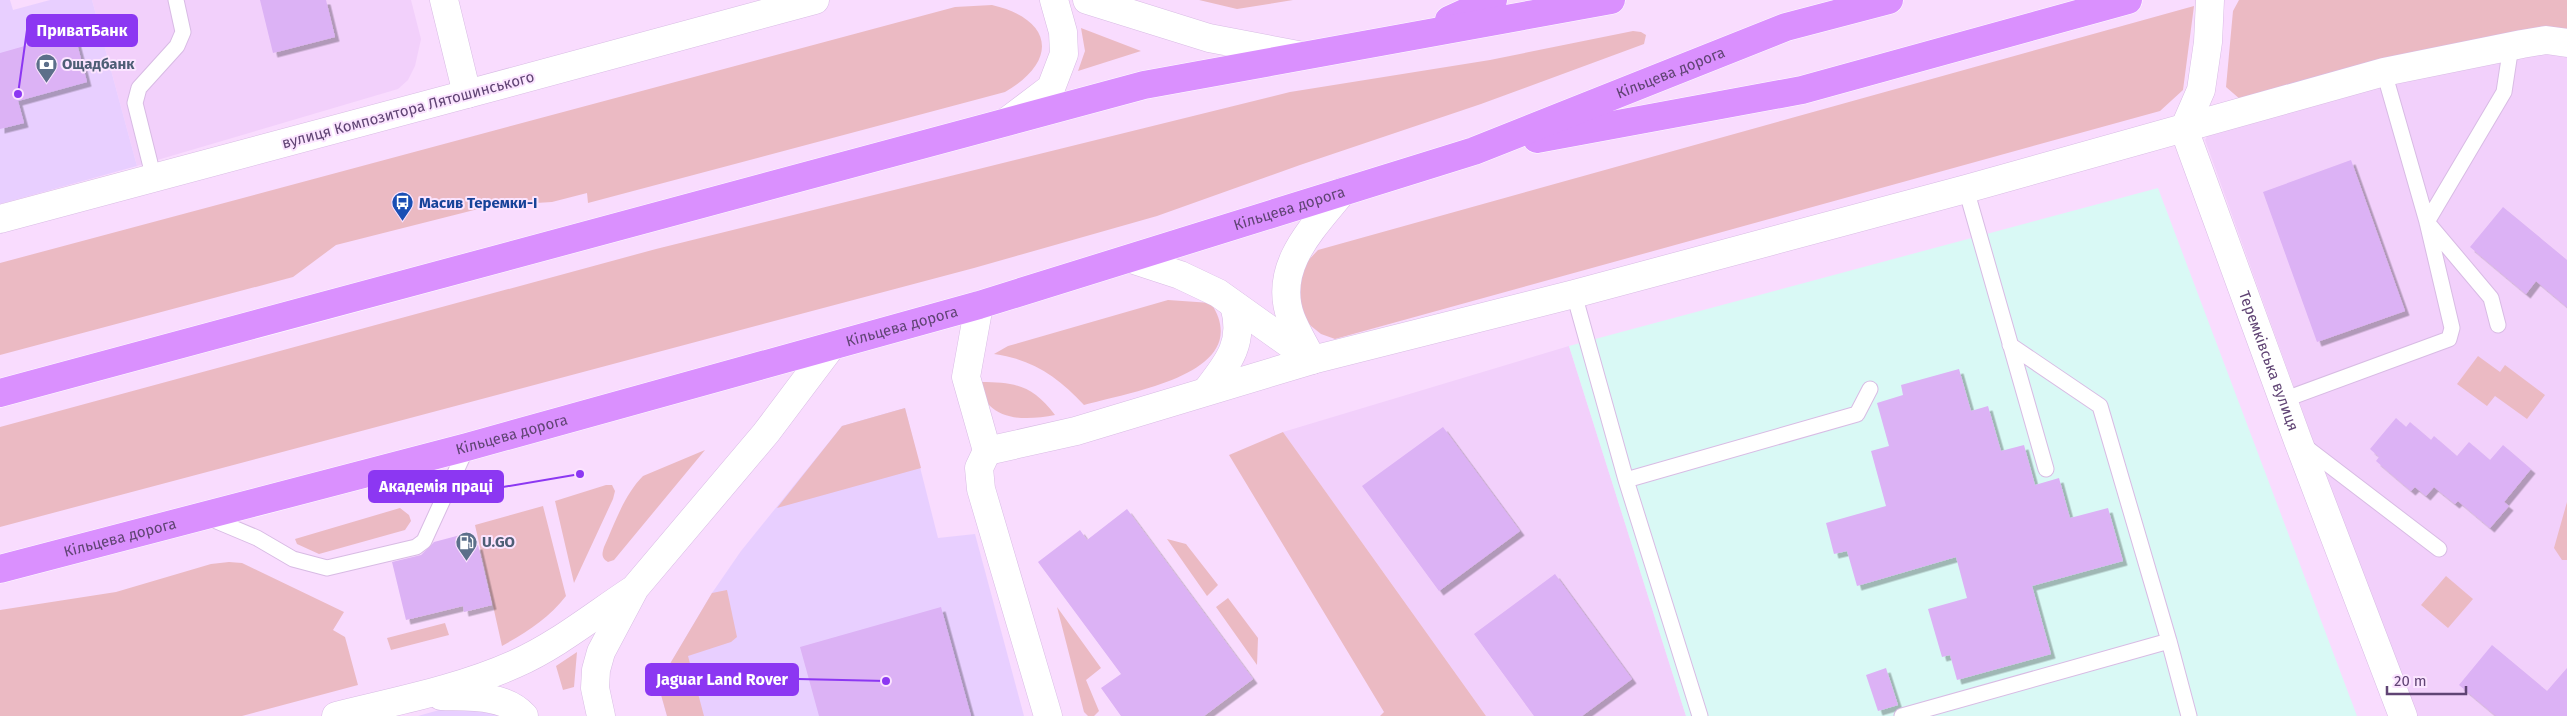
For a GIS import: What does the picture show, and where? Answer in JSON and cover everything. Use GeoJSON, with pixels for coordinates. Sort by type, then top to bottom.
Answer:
{"type":"FeatureCollection","features":[{"type":"Feature","properties":{"kind":"highway"},"geometry":{"type":"LineString","coordinates":[[1411,38],[1493,0]]}},
{"type":"Feature","properties":{"kind":"highway"},"geometry":{"type":"LineString","coordinates":[[0,393],[1144,85],[1298,55],[1411,38],[1611,0]]}},
{"type":"Feature","properties":{"kind":"highway","name":"Кільцева дорога"},"geometry":{"type":"LineString","coordinates":[[0,569],[467,447],[980,305],[1474,151],[1786,28],[1889,0]]}},
{"type":"Feature","properties":{"kind":"highway"},"geometry":{"type":"LineString","coordinates":[[1474,151],[1802,90],[2128,0]]}},
{"type":"Feature","properties":{"kind":"street"},"geometry":{"type":"LineString","coordinates":[[444,0],[468,94]]}},
{"type":"Feature","properties":{"kind":"street","name":"вулиця Композитора Лятошинського"},"geometry":{"type":"LineString","coordinates":[[0,219],[815,0]]}},
{"type":"Feature","properties":{"kind":"street"},"geometry":{"type":"LineString","coordinates":[[1006,122],[1051,88],[1064,54],[1063,32],[1054,0]]}},
{"type":"Feature","properties":{"kind":"street"},"geometry":{"type":"LineString","coordinates":[[1087,0],[1209,38],[1298,55]]}},
{"type":"Feature","properties":{"kind":"street"},"geometry":{"type":"LineString","coordinates":[[2184,129],[2201,90],[2208,42],[2210,0]]}},
{"type":"Feature","properties":{"kind":"street"},"geometry":{"type":"LineString","coordinates":[[987,451],[1082,429],[1312,360],[1574,294],[1966,189],[2384,72],[2546,40],[2567,43]]}},
{"type":"Feature","properties":{"kind":"street","name":"Теремківська вулиця"},"geometry":{"type":"LineString","coordinates":[[2184,129],[2298,441],[2403,716]]}},
{"type":"Feature","properties":{"kind":"street"},"geometry":{"type":"LineString","coordinates":[[1312,360],[1291,317],[1285,291],[1290,263],[1305,238],[1342,192]]}},
{"type":"Feature","properties":{"kind":"street"},"geometry":{"type":"LineString","coordinates":[[1131,259],[1180,275],[1218,293],[1312,360]]}},
{"type":"Feature","properties":{"kind":"street"},"geometry":{"type":"LineString","coordinates":[[980,305],[966,377],[987,451],[979,468],[981,489],[1048,716]]}},
{"type":"Feature","properties":{"kind":"street"},"geometry":{"type":"LineString","coordinates":[[1207,390],[1228,363],[1238,341],[1239,322],[1234,305]]}},
{"type":"Feature","properties":{"kind":"street"},"geometry":{"type":"LineString","coordinates":[[601,714],[595,688],[596,670],[601,652],[635,588],[766,433],[830,348]]}},
{"type":"Feature","properties":{"kind":"street"},"geometry":{"type":"LineString","coordinates":[[336,716],[420,695],[481,677],[531,657],[635,588]]}},
{"type":"Feature","properties":{"kind":"street"},"geometry":{"type":"LineString","coordinates":[[420,695],[490,699],[508,704],[524,716]]}},
{"type":"Feature","properties":{"kind":"lane"},"geometry":{"type":"LineString","coordinates":[[154,179],[135,103],[139,88],[177,46],[183,32],[176,0]]}},
{"type":"Feature","properties":{"kind":"lane"},"geometry":{"type":"LineString","coordinates":[[2428,222],[2504,92],[2511,46]]}},
{"type":"Feature","properties":{"kind":"lane"},"geometry":{"type":"LineString","coordinates":[[2283,400],[2449,339],[2452,328],[2428,222],[2384,72]]}},
{"type":"Feature","properties":{"kind":"lane"},"geometry":{"type":"LineString","coordinates":[[1966,189],[2046,469]]}},
{"type":"Feature","properties":{"kind":"lane"},"geometry":{"type":"LineString","coordinates":[[2428,222],[2491,298],[2498,324]]}},
{"type":"Feature","properties":{"kind":"lane"},"geometry":{"type":"LineString","coordinates":[[1574,294],[1626,480],[1700,716]]}},
{"type":"Feature","properties":{"kind":"lane"},"geometry":{"type":"LineString","coordinates":[[2010,345],[2100,406],[2189,716]]}},
{"type":"Feature","properties":{"kind":"lane"},"geometry":{"type":"LineString","coordinates":[[1626,480],[1857,414],[1870,389]]}},
{"type":"Feature","properties":{"kind":"lane"},"geometry":{"type":"LineString","coordinates":[[2298,441],[2439,549]]}},
{"type":"Feature","properties":{"kind":"lane"},"geometry":{"type":"LineString","coordinates":[[201,516],[222,522],[293,559],[327,568],[416,547],[424,541],[467,447]]}},
{"type":"Feature","properties":{"kind":"lane"},"geometry":{"type":"LineString","coordinates":[[1902,716],[2169,641]]}},
{"type":"Feature","properties":{"kind":"shaded area"},"geometry":{"type":"Polygon","coordinates":[[[0,0],[10,0],[13,10],[50,0],[92,0],[137,166],[0,204],[0,0]]]}},
{"type":"Feature","properties":{"kind":"shaded area"},"geometry":{"type":"Polygon","coordinates":[[[92,0],[411,0],[421,39],[415,66],[408,80],[398,89],[137,166],[92,0]]]}},
{"type":"Feature","properties":{"kind":"shaded area"},"geometry":{"type":"Polygon","coordinates":[[[1199,0],[1293,0],[1237,9],[1199,0]]]}},
{"type":"Feature","properties":{"kind":"shaded area"},"geometry":{"type":"Polygon","coordinates":[[[2239,0],[2567,0],[2567,34],[2241,100],[2226,87],[2233,11],[2239,0]]]}},
{"type":"Feature","properties":{"kind":"shaded area"},"geometry":{"type":"Polygon","coordinates":[[[992,5],[1012,11],[1027,20],[1037,30],[1042,42],[1041,54],[1035,67],[1023,80],[1005,92],[588,203],[587,193],[552,202],[490,206],[336,245],[293,277],[0,355],[0,263],[955,7],[992,5]]]}},
{"type":"Feature","properties":{"kind":"shaded area"},"geometry":{"type":"Polygon","coordinates":[[[2194,6],[2183,90],[2160,111],[1335,339],[1321,334],[1301,315],[1297,300],[1302,267],[1318,250],[2194,6]]]}},
{"type":"Feature","properties":{"kind":"shaded area"},"geometry":{"type":"Polygon","coordinates":[[[1081,28],[1141,51],[1078,71],[1085,51],[1081,28]]]}},
{"type":"Feature","properties":{"kind":"shaded area"},"geometry":{"type":"Polygon","coordinates":[[[1633,31],[1646,35],[1644,44],[1481,104],[1157,216],[974,268],[0,527],[0,427],[656,249],[1290,92],[1490,60],[1633,31]]]}},
{"type":"Feature","properties":{"kind":"shaded area"},"geometry":{"type":"Polygon","coordinates":[[[2567,48],[2567,716],[2412,716],[2205,140],[2215,121],[2466,58],[2567,48]]]}},
{"type":"Feature","properties":{"kind":"shaded area"},"geometry":{"type":"Polygon","coordinates":[[[2158,188],[2357,716],[1686,716],[1569,346],[2158,188]]]}},
{"type":"Feature","properties":{"kind":"shaded area"},"geometry":{"type":"Polygon","coordinates":[[[1168,300],[1211,303],[1221,327],[1217,347],[1203,363],[1181,376],[1156,386],[1084,405],[1064,386],[1044,371],[1020,360],[994,354],[1008,346],[1168,300]]]}},
{"type":"Feature","properties":{"kind":"shaded area"},"geometry":{"type":"Polygon","coordinates":[[[1569,346],[1686,716],[1486,716],[1283,432],[1569,346]]]}},
{"type":"Feature","properties":{"kind":"shaded area"},"geometry":{"type":"Polygon","coordinates":[[[2478,356],[2500,372],[2505,365],[2545,395],[2527,419],[2495,396],[2487,406],[2457,384],[2478,356]]]}},
{"type":"Feature","properties":{"kind":"shaded area"},"geometry":{"type":"Polygon","coordinates":[[[981,382],[1004,383],[1023,388],[1039,398],[1055,415],[1038,418],[1020,418],[1003,414],[987,403],[981,382]]]}},
{"type":"Feature","properties":{"kind":"shaded area"},"geometry":{"type":"Polygon","coordinates":[[[905,408],[938,538],[975,534],[1024,716],[667,716],[658,684],[712,593],[741,551],[842,426],[905,408]]]}},
{"type":"Feature","properties":{"kind":"shaded area"},"geometry":{"type":"Polygon","coordinates":[[[905,408],[921,468],[777,508],[842,426],[905,408]]]}},
{"type":"Feature","properties":{"kind":"shaded area"},"geometry":{"type":"Polygon","coordinates":[[[1283,432],[1486,716],[1380,716],[1384,712],[1229,455],[1283,432]]]}},
{"type":"Feature","properties":{"kind":"shaded area"},"geometry":{"type":"Polygon","coordinates":[[[705,450],[614,560],[608,562],[604,559],[603,549],[616,519],[630,492],[643,476],[705,450]]]}},
{"type":"Feature","properties":{"kind":"shaded area"},"geometry":{"type":"Polygon","coordinates":[[[606,485],[612,485],[615,491],[613,499],[574,583],[555,501],[606,485]]]}},
{"type":"Feature","properties":{"kind":"shaded area"},"geometry":{"type":"Polygon","coordinates":[[[2567,502],[2567,560],[2562,560],[2554,548],[2567,502]]]}},
{"type":"Feature","properties":{"kind":"shaded area"},"geometry":{"type":"Polygon","coordinates":[[[543,506],[566,596],[537,624],[502,646],[475,525],[543,506]]]}},
{"type":"Feature","properties":{"kind":"shaded area"},"geometry":{"type":"Polygon","coordinates":[[[400,508],[409,515],[411,521],[405,530],[319,554],[297,544],[295,539],[400,508]]]}},
{"type":"Feature","properties":{"kind":"shaded area"},"geometry":{"type":"Polygon","coordinates":[[[1167,539],[1186,544],[1218,585],[1207,596],[1167,539]]]}},
{"type":"Feature","properties":{"kind":"shaded area"},"geometry":{"type":"Polygon","coordinates":[[[242,563],[344,612],[333,630],[345,637],[358,685],[242,716],[0,716],[0,610],[116,592],[211,564],[242,563]]]}},
{"type":"Feature","properties":{"kind":"shaded area"},"geometry":{"type":"Polygon","coordinates":[[[2446,576],[2473,599],[2448,628],[2421,605],[2446,576]]]}},
{"type":"Feature","properties":{"kind":"shaded area"},"geometry":{"type":"Polygon","coordinates":[[[727,590],[737,637],[731,642],[688,656],[704,716],[667,716],[658,684],[712,593],[727,590]]]}},
{"type":"Feature","properties":{"kind":"shaded area"},"geometry":{"type":"Polygon","coordinates":[[[1228,598],[1258,638],[1257,665],[1216,607],[1228,598]]]}},
{"type":"Feature","properties":{"kind":"shaded area"},"geometry":{"type":"Polygon","coordinates":[[[1057,607],[1101,668],[1086,680],[1099,711],[1094,716],[1088,716],[1084,712],[1057,607]]]}},
{"type":"Feature","properties":{"kind":"shaded area"},"geometry":{"type":"Polygon","coordinates":[[[445,623],[449,635],[391,650],[387,638],[445,623]]]}},
{"type":"Feature","properties":{"kind":"shaded area"},"geometry":{"type":"Polygon","coordinates":[[[577,652],[574,687],[563,690],[556,666],[577,652]]]}},
{"type":"Feature","properties":{"kind":"shaded area"},"geometry":{"type":"Polygon","coordinates":[[[457,705],[512,716],[418,716],[457,705]]]}},
{"type":"Feature","properties":{"kind":"building"},"geometry":{"type":"Polygon","coordinates":[[[260,0],[326,0],[335,37],[273,53],[260,0]]]}},
{"type":"Feature","properties":{"kind":"building"},"geometry":{"type":"Polygon","coordinates":[[[74,32],[87,82],[18,101],[24,123],[0,129],[0,53],[74,32]]]}},
{"type":"Feature","properties":{"kind":"building"},"geometry":{"type":"Polygon","coordinates":[[[2351,160],[2405,311],[2317,342],[2263,192],[2351,160]]]}},
{"type":"Feature","properties":{"kind":"building"},"geometry":{"type":"Polygon","coordinates":[[[2503,207],[2567,260],[2567,307],[2536,281],[2526,294],[2470,247],[2503,207]]]}},
{"type":"Feature","properties":{"kind":"building"},"geometry":{"type":"Polygon","coordinates":[[[1959,369],[1971,411],[1988,406],[2001,451],[2024,445],[2035,485],[2059,478],[2070,518],[2108,508],[2123,561],[2032,586],[2051,654],[1957,680],[1950,655],[1942,657],[1928,609],[1967,598],[1956,557],[1857,586],[1847,551],[1834,554],[1826,523],[1886,506],[1871,451],[1889,446],[1877,403],[1903,395],[1901,385],[1959,369]]]}},
{"type":"Feature","properties":{"kind":"building"},"geometry":{"type":"Polygon","coordinates":[[[2396,418],[2406,427],[2410,422],[2431,440],[2434,436],[2457,456],[2469,442],[2490,460],[2503,445],[2531,469],[2504,502],[2509,506],[2490,528],[2458,501],[2455,504],[2434,487],[2426,496],[2415,487],[2411,491],[2376,461],[2379,457],[2370,449],[2396,418]]]}},
{"type":"Feature","properties":{"kind":"building"},"geometry":{"type":"Polygon","coordinates":[[[1443,427],[1520,531],[1439,591],[1362,486],[1443,427]]]}},
{"type":"Feature","properties":{"kind":"building"},"geometry":{"type":"Polygon","coordinates":[[[1127,509],[1253,679],[1204,716],[1121,716],[1101,688],[1121,674],[1038,562],[1080,530],[1087,540],[1127,509]]]}},
{"type":"Feature","properties":{"kind":"building"},"geometry":{"type":"Polygon","coordinates":[[[468,533],[471,546],[478,545],[492,605],[464,612],[463,606],[406,620],[392,562],[421,555],[434,542],[468,533]]]}},
{"type":"Feature","properties":{"kind":"building"},"geometry":{"type":"Polygon","coordinates":[[[1555,574],[1632,679],[1582,716],[1534,716],[1474,634],[1555,574]]]}},
{"type":"Feature","properties":{"kind":"building"},"geometry":{"type":"Polygon","coordinates":[[[941,607],[971,716],[819,716],[800,647],[941,607]]]}},
{"type":"Feature","properties":{"kind":"building"},"geometry":{"type":"Polygon","coordinates":[[[2492,645],[2547,691],[2567,668],[2567,716],[2496,716],[2459,685],[2492,645]]]}},
{"type":"Feature","properties":{"kind":"building"},"geometry":{"type":"Polygon","coordinates":[[[1886,668],[1898,705],[1878,711],[1866,675],[1886,668]]]}},
{"type":"Feature","properties":{"kind":"place","name":"Ощадбанк"},"geometry":{"type":"Point","coordinates":[46,83]}},
{"type":"Feature","properties":{"kind":"place","name":"ПриватБанк"},"geometry":{"type":"Point","coordinates":[18,94]}},
{"type":"Feature","properties":{"kind":"place","name":"Масив Теремки-I"},"geometry":{"type":"Point","coordinates":[403,222]}},
{"type":"Feature","properties":{"kind":"place","name":"Академія праці"},"geometry":{"type":"Point","coordinates":[580,474]}},
{"type":"Feature","properties":{"kind":"place","name":"U.GO"},"geometry":{"type":"Point","coordinates":[466,561]}},
{"type":"Feature","properties":{"kind":"place","name":"Jaguar Land Rover"},"geometry":{"type":"Point","coordinates":[886,681]}}]}
